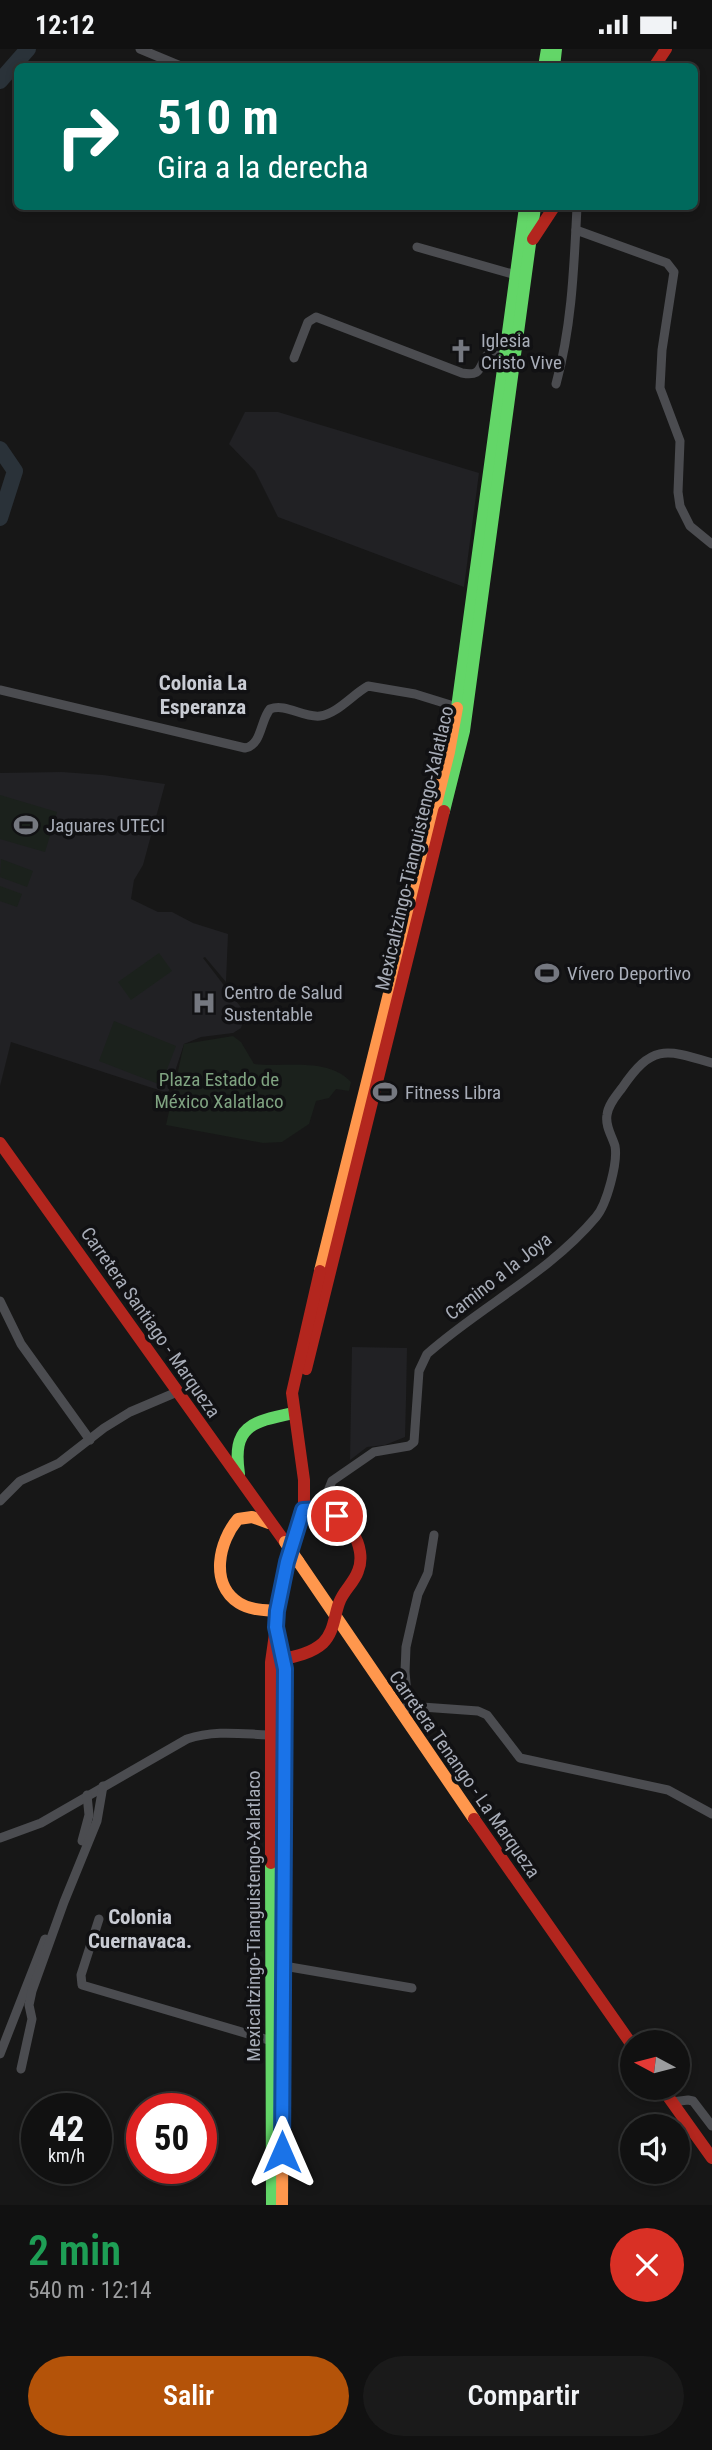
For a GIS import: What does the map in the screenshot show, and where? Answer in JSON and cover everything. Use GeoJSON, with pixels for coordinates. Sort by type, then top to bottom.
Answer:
{"type":"FeatureCollection","features":[{"type":"Feature","properties":{"kind":"main road","name":"Mexicaltzingo-Tianguistengo-Xalatlaco"},"geometry":{"type":"LineString","coordinates":[[282,2205],[284,1966],[276,1627],[287,1562],[303,1510],[304,1479],[292,1393],[317,1282],[449,752],[525,210]]}},
{"type":"Feature","properties":{"kind":"main road","name":"Mexicaltzingo-Tianguistengo-Xalatlaco"},"geometry":{"type":"LineString","coordinates":[[293,1409],[300,1394],[464,731],[535,210]]}},
{"type":"Feature","properties":{"kind":"main road"},"geometry":{"type":"LineString","coordinates":[[518,259],[552,210]]}},
{"type":"Feature","properties":{"kind":"main road","name":"Carretera Santiago - Marqueza"},"geometry":{"type":"LineString","coordinates":[[0,1143],[270,1523]]}},
{"type":"Feature","properties":{"kind":"main road"},"geometry":{"type":"LineString","coordinates":[[241,1481],[236,1447],[243,1431],[258,1421],[293,1409]]}},
{"type":"Feature","properties":{"kind":"main road"},"geometry":{"type":"LineString","coordinates":[[277,1661],[304,1654],[325,1641],[345,1591],[359,1568],[356,1540],[346,1524],[337,1516],[321,1509],[303,1510]]}},
{"type":"Feature","properties":{"kind":"main road"},"geometry":{"type":"LineString","coordinates":[[270,1523],[252,1517],[238,1519],[226,1533],[220,1564],[225,1585],[233,1598],[248,1608],[277,1611]]}},
{"type":"Feature","properties":{"kind":"main road","name":"Carretera Tenango - La Marqueza"},"geometry":{"type":"LineString","coordinates":[[270,1523],[316,1587],[335,1619],[404,1709],[622,2030]]}},
{"type":"Feature","properties":{"kind":"main road"},"geometry":{"type":"LineString","coordinates":[[316,1587],[345,1591]]}},
{"type":"Feature","properties":{"kind":"main road","name":"Mexicaltzingo-Tianguistengo-Xalatlaco"},"geometry":{"type":"LineString","coordinates":[[272,2205],[272,2041],[279,1735]]}},
{"type":"Feature","properties":{"kind":"main road"},"geometry":{"type":"LineString","coordinates":[[673,2102],[712,2158]]}},
{"type":"Feature","properties":{"kind":"street"},"geometry":{"type":"LineString","coordinates":[[140,49],[173,63]]}},
{"type":"Feature","properties":{"kind":"street"},"geometry":{"type":"LineString","coordinates":[[556,384],[571,305],[577,210]]}},
{"type":"Feature","properties":{"kind":"street"},"geometry":{"type":"LineString","coordinates":[[576,230],[667,263],[674,272],[662,350],[660,388],[680,441],[680,506],[690,526],[712,544]]}},
{"type":"Feature","properties":{"kind":"street"},"geometry":{"type":"LineString","coordinates":[[417,247],[516,275]]}},
{"type":"Feature","properties":{"kind":"street"},"geometry":{"type":"LineString","coordinates":[[294,358],[308,322],[316,317],[462,373],[472,375],[478,372],[488,354],[505,356]]}},
{"type":"Feature","properties":{"kind":"street"},"geometry":{"type":"LineString","coordinates":[[0,690],[245,748],[251,747],[257,741],[266,713],[270,709],[275,707],[311,716],[323,716],[368,686],[415,694],[457,707]]}},
{"type":"Feature","properties":{"kind":"street","name":"Camino a la Joya"},"geometry":{"type":"LineString","coordinates":[[321,1509],[332,1481],[374,1452],[409,1446],[414,1442],[419,1371],[427,1354],[538,1271],[599,1213],[609,1186],[616,1154],[606,1116],[628,1080],[652,1055],[661,1052],[712,1063]]}},
{"type":"Feature","properties":{"kind":"street"},"geometry":{"type":"LineString","coordinates":[[0,1301],[20,1344],[90,1440]]}},
{"type":"Feature","properties":{"kind":"street"},"geometry":{"type":"LineString","coordinates":[[0,1501],[20,1481],[59,1464],[104,1427],[130,1412],[177,1392]]}},
{"type":"Feature","properties":{"kind":"street"},"geometry":{"type":"LineString","coordinates":[[434,1535],[428,1573],[418,1594],[406,1647],[404,1709],[478,1711],[487,1715],[520,1758],[668,1790],[712,1814]]}},
{"type":"Feature","properties":{"kind":"street"},"geometry":{"type":"LineString","coordinates":[[0,1838],[41,1823],[187,1739],[204,1733],[279,1735]]}},
{"type":"Feature","properties":{"kind":"street"},"geometry":{"type":"LineString","coordinates":[[21,2069],[32,2019],[29,2005],[33,1991],[64,1902],[97,1821],[103,1786]]}},
{"type":"Feature","properties":{"kind":"street"},"geometry":{"type":"LineString","coordinates":[[0,2054],[86,1831],[89,1815],[87,1795]]}},
{"type":"Feature","properties":{"kind":"street"},"geometry":{"type":"LineString","coordinates":[[700,1806],[712,1800]]}},
{"type":"Feature","properties":{"kind":"street"},"geometry":{"type":"LineString","coordinates":[[99,1919],[81,1975],[82,1985],[272,2041]]}},
{"type":"Feature","properties":{"kind":"street"},"geometry":{"type":"LineString","coordinates":[[284,1966],[412,1988]]}},
{"type":"Feature","properties":{"kind":"street"},"geometry":{"type":"LineString","coordinates":[[673,2102],[688,2099],[693,2101],[712,2126]]}},
{"type":"Feature","properties":{"kind":"shaded area"},"geometry":{"type":"Polygon","coordinates":[[[245,412],[278,412],[479,473],[464,587],[278,517],[255,471],[229,444],[245,412]]]}},
{"type":"Feature","properties":{"kind":"shaded area"},"geometry":{"type":"Polygon","coordinates":[[[62,772],[165,784],[143,865],[134,880],[131,899],[158,912],[172,912],[193,923],[228,934],[226,982],[205,957],[203,958],[246,1014],[241,1028],[233,1033],[201,1037],[184,1044],[168,1093],[11,1042],[0,1086],[0,773],[62,772]]]}},
{"type":"Feature","properties":{"kind":"shaded area"},"geometry":{"type":"Polygon","coordinates":[[[352,1347],[407,1348],[405,1437],[385,1445],[367,1447],[350,1460],[352,1347]]]}},
{"type":"Feature","properties":{"kind":"green space","name":"Jaguares UTECI"},"geometry":{"type":"Polygon","coordinates":[[[0,795],[57,812],[45,852],[0,839],[0,795]]]}},
{"type":"Feature","properties":{"kind":"green space"},"geometry":{"type":"Polygon","coordinates":[[[1,859],[33,871],[27,887],[0,877],[1,859]]]}},
{"type":"Feature","properties":{"kind":"green space"},"geometry":{"type":"Polygon","coordinates":[[[0,886],[22,894],[17,907],[0,901],[0,886]]]}},
{"type":"Feature","properties":{"kind":"green space"},"geometry":{"type":"Polygon","coordinates":[[[159,953],[172,971],[131,1000],[118,982],[159,953]]]}},
{"type":"Feature","properties":{"kind":"green space"},"geometry":{"type":"Polygon","coordinates":[[[114,1021],[176,1046],[161,1085],[99,1061],[114,1021]]]}},
{"type":"Feature","properties":{"kind":"green space","name":"Plaza Estado de México Xalatlaco"},"geometry":{"type":"Polygon","coordinates":[[[233,1036],[241,1042],[254,1064],[306,1065],[330,1069],[351,1082],[349,1091],[336,1089],[329,1098],[316,1101],[309,1124],[282,1142],[263,1143],[166,1125],[184,1044],[233,1036]]]}},
{"type":"Feature","properties":{"kind":"waterway"},"geometry":{"type":"LineString","coordinates":[[16,63],[28,49]]}},
{"type":"Feature","properties":{"kind":"waterway"},"geometry":{"type":"LineString","coordinates":[[0,81],[14,65]]}},
{"type":"Feature","properties":{"kind":"waterway"},"geometry":{"type":"LineString","coordinates":[[0,449],[15,471],[0,518]]}},
{"type":"Feature","properties":{"kind":"traffic: fast"},"geometry":{"type":"LineString","coordinates":[[545,63],[547,49]]}},
{"type":"Feature","properties":{"kind":"traffic: fast"},"geometry":{"type":"LineString","coordinates":[[554,63],[556,49]]}},
{"type":"Feature","properties":{"kind":"traffic: fast"},"geometry":{"type":"LineString","coordinates":[[457,708],[525,210]]}},
{"type":"Feature","properties":{"kind":"traffic: fast"},"geometry":{"type":"LineString","coordinates":[[444,811],[464,731],[535,210]]}},
{"type":"Feature","properties":{"kind":"traffic: fast"},"geometry":{"type":"LineString","coordinates":[[239,1474],[239,1445],[248,1429],[266,1420],[293,1413]]}},
{"type":"Feature","properties":{"kind":"traffic: fast"},"geometry":{"type":"LineString","coordinates":[[271,1863],[272,2205]]}},
{"type":"Feature","properties":{"kind":"traffic: slow"},"geometry":{"type":"LineString","coordinates":[[320,1271],[449,752],[457,708]]}},
{"type":"Feature","properties":{"kind":"traffic: slow"},"geometry":{"type":"LineString","coordinates":[[269,1523],[252,1517],[238,1519],[222,1550],[220,1574],[230,1595],[239,1603],[252,1608],[277,1611]]}},
{"type":"Feature","properties":{"kind":"traffic: slow"},"geometry":{"type":"LineString","coordinates":[[285,1542],[298,1561]]}},
{"type":"Feature","properties":{"kind":"traffic: slow"},"geometry":{"type":"LineString","coordinates":[[298,1561],[474,1819]]}},
{"type":"Feature","properties":{"kind":"traffic: slow"},"geometry":{"type":"LineString","coordinates":[[277,1632],[285,1669],[282,2205]]}},
{"type":"Feature","properties":{"kind":"traffic: jam"},"geometry":{"type":"LineString","coordinates":[[657,63],[666,49]]}},
{"type":"Feature","properties":{"kind":"traffic: jam"},"geometry":{"type":"LineString","coordinates":[[533,239],[552,210]]}},
{"type":"Feature","properties":{"kind":"traffic: jam"},"geometry":{"type":"LineString","coordinates":[[306,1369],[444,811]]}},
{"type":"Feature","properties":{"kind":"traffic: jam"},"geometry":{"type":"LineString","coordinates":[[0,1143],[285,1542]]}},
{"type":"Feature","properties":{"kind":"traffic: jam"},"geometry":{"type":"LineString","coordinates":[[271,1863],[271,1662],[283,1577],[304,1510],[304,1480],[292,1393],[320,1271]]}},
{"type":"Feature","properties":{"kind":"traffic: jam"},"geometry":{"type":"LineString","coordinates":[[278,1660],[307,1652],[327,1639],[337,1608],[356,1575],[360,1562],[357,1542],[346,1524],[330,1512],[304,1510]]}},
{"type":"Feature","properties":{"kind":"traffic: jam"},"geometry":{"type":"LineString","coordinates":[[474,1819],[622,2030]]}},
{"type":"Feature","properties":{"kind":"traffic: jam"},"geometry":{"type":"LineString","coordinates":[[671,2100],[712,2158]]}},
{"type":"Feature","properties":{"kind":"place","name":"Iglesia Cristo Vive"},"geometry":{"type":"Point","coordinates":[461,351]}},
{"type":"Feature","properties":{"kind":"place","name":"Jaguares UTECI"},"geometry":{"type":"Point","coordinates":[26,825]}},
{"type":"Feature","properties":{"kind":"place","name":"Vívero Deportivo"},"geometry":{"type":"Point","coordinates":[547,973]}},
{"type":"Feature","properties":{"kind":"place","name":"Centro de Salud Sustentable"},"geometry":{"type":"Point","coordinates":[204,1003]}},
{"type":"Feature","properties":{"kind":"place","name":"Fitness Libra"},"geometry":{"type":"Point","coordinates":[385,1092]}},
{"type":"Feature","properties":{"kind":"district","name":"Colonia La Esperanza"},"geometry":{"type":"Point","coordinates":[203,695]}},
{"type":"Feature","properties":{"kind":"district","name":"Colonia Cuernavaca."},"geometry":{"type":"Point","coordinates":[140,1929]}},
{"type":"Feature","properties":{"kind":"route"},"geometry":{"type":"LineString","coordinates":[[282,2152],[285,1669],[276,1627],[277,1611],[283,1577],[303,1510],[321,1509],[337,1516]]}}]}
